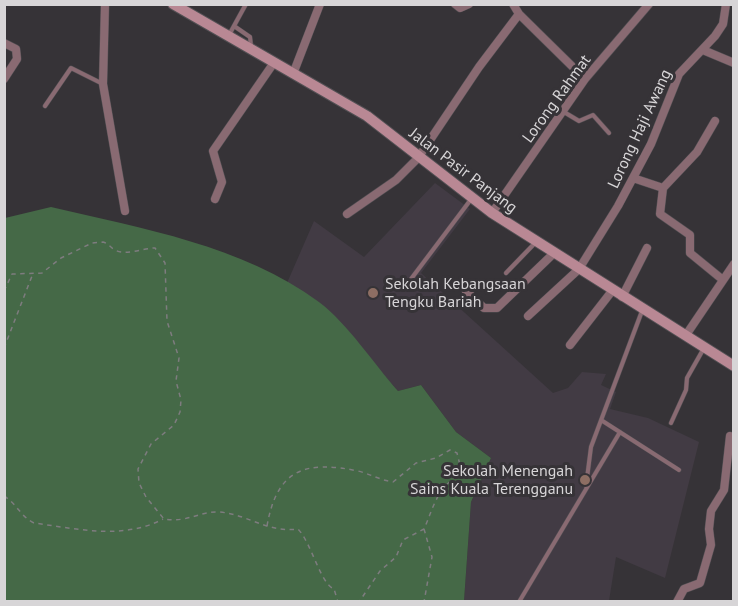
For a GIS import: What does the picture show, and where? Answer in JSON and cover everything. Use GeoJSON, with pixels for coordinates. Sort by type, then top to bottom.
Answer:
{"type":"FeatureCollection","features":[{"type":"Feature","properties":{"kind":"main road","name":"Jalan Pasir Panjang"},"geometry":{"type":"LineString","coordinates":[[173,4],[227,38],[367,116],[418,158],[492,213],[617,294],[733,364]]}},
{"type":"Feature","properties":{"kind":"street"},"geometry":{"type":"LineString","coordinates":[[105,4],[104,84],[125,211]]}},
{"type":"Feature","properties":{"kind":"street"},"geometry":{"type":"LineString","coordinates":[[454,4],[460,8],[469,4]]}},
{"type":"Feature","properties":{"kind":"street"},"geometry":{"type":"LineString","coordinates":[[513,4],[519,15],[585,79]]}},
{"type":"Feature","properties":{"kind":"street","name":"Lorong Rahmat"},"geometry":{"type":"LineString","coordinates":[[492,213],[585,79],[649,4]]}},
{"type":"Feature","properties":{"kind":"street","name":"Lorong Haji Awang"},"geometry":{"type":"LineString","coordinates":[[528,316],[579,269],[651,144],[678,74],[703,50],[723,24],[726,4]]}},
{"type":"Feature","properties":{"kind":"street"},"geometry":{"type":"LineString","coordinates":[[292,74],[319,5]]}},
{"type":"Feature","properties":{"kind":"street"},"geometry":{"type":"LineString","coordinates":[[347,214],[396,180],[418,158],[479,67],[519,15]]}},
{"type":"Feature","properties":{"kind":"street"},"geometry":{"type":"LineString","coordinates":[[4,43],[16,49],[17,58],[4,79]]}},
{"type":"Feature","properties":{"kind":"street"},"geometry":{"type":"LineString","coordinates":[[703,50],[734,63]]}},
{"type":"Feature","properties":{"kind":"street"},"geometry":{"type":"LineString","coordinates":[[215,199],[222,182],[213,151],[273,64]]}},
{"type":"Feature","properties":{"kind":"street"},"geometry":{"type":"LineString","coordinates":[[716,121],[697,152],[663,188],[660,214],[690,235],[690,253],[723,280]]}},
{"type":"Feature","properties":{"kind":"street"},"geometry":{"type":"LineString","coordinates":[[633,178],[645,180],[658,188],[663,188]]}},
{"type":"Feature","properties":{"kind":"street"},"geometry":{"type":"LineString","coordinates":[[570,345],[617,294],[647,248]]}},
{"type":"Feature","properties":{"kind":"street"},"geometry":{"type":"LineString","coordinates":[[466,291],[484,308],[497,308],[554,253]]}},
{"type":"Feature","properties":{"kind":"street"},"geometry":{"type":"LineString","coordinates":[[686,335],[734,264]]}},
{"type":"Feature","properties":{"kind":"street"},"geometry":{"type":"LineString","coordinates":[[677,602],[684,589],[700,583],[711,545],[709,529],[711,511],[724,490],[730,436]]}},
{"type":"Feature","properties":{"kind":"lane"},"geometry":{"type":"LineString","coordinates":[[227,38],[246,4]]}},
{"type":"Feature","properties":{"kind":"lane"},"geometry":{"type":"LineString","coordinates":[[234,26],[250,37],[250,51]]}},
{"type":"Feature","properties":{"kind":"lane"},"geometry":{"type":"LineString","coordinates":[[45,106],[71,68],[104,84]]}},
{"type":"Feature","properties":{"kind":"lane"},"geometry":{"type":"LineString","coordinates":[[563,112],[579,121],[593,116],[609,133]]}},
{"type":"Feature","properties":{"kind":"lane"},"geometry":{"type":"LineString","coordinates":[[411,279],[472,198]]}},
{"type":"Feature","properties":{"kind":"lane"},"geometry":{"type":"LineString","coordinates":[[506,273],[536,242]]}},
{"type":"Feature","properties":{"kind":"lane"},"geometry":{"type":"LineString","coordinates":[[586,489],[591,447],[643,310]]}},
{"type":"Feature","properties":{"kind":"lane"},"geometry":{"type":"LineString","coordinates":[[671,423],[686,390],[687,378],[705,347]]}},
{"type":"Feature","properties":{"kind":"lane"},"geometry":{"type":"LineString","coordinates":[[601,420],[679,470]]}},
{"type":"Feature","properties":{"kind":"lane"},"geometry":{"type":"LineString","coordinates":[[519,602],[620,432]]}},
{"type":"Feature","properties":{"kind":"path"},"geometry":{"type":"LineString","coordinates":[[4,291],[12,274],[42,273],[61,258],[92,243],[103,242],[123,252],[155,248],[161,254],[165,263],[167,321],[178,358],[176,381],[181,400],[180,412],[166,435],[151,444],[138,469],[139,483],[146,497],[164,519]]}},
{"type":"Feature","properties":{"kind":"path"},"geometry":{"type":"LineString","coordinates":[[4,348],[32,275]]}},
{"type":"Feature","properties":{"kind":"path"},"geometry":{"type":"LineString","coordinates":[[266,528],[274,496],[289,478],[303,470],[322,465],[393,482],[416,463],[436,458],[450,450],[457,453],[461,469],[457,477],[444,488],[432,507],[424,529],[432,557],[424,602]]}},
{"type":"Feature","properties":{"kind":"path"},"geometry":{"type":"LineString","coordinates":[[4,496],[15,503],[25,519],[34,523],[108,532],[132,531],[164,519],[189,520],[203,513],[219,512],[266,528],[298,529],[307,539],[317,564],[329,586],[334,589],[338,602]]}},
{"type":"Feature","properties":{"kind":"path"},"geometry":{"type":"LineString","coordinates":[[359,602],[380,571],[396,557],[404,540],[424,529]]}},
{"type":"Feature","properties":{"kind":"shaded area","name":"Sekolah Menengah Sains Kuala Terengganu"},"geometry":{"type":"Polygon","coordinates":[[[435,183],[470,209],[421,273],[553,393],[568,388],[582,372],[606,374],[601,385],[616,392],[610,409],[648,418],[699,442],[665,578],[616,557],[609,601],[464,601],[471,502],[491,458],[456,432],[421,385],[398,391],[320,303],[287,283],[314,221],[364,257],[435,183]]]}},
{"type":"Feature","properties":{"kind":"green space"},"geometry":{"type":"Polygon","coordinates":[[[51,207],[191,241],[258,266],[289,282],[330,311],[398,391],[421,385],[456,432],[491,458],[471,502],[464,601],[5,601],[5,218],[51,207]]]}},
{"type":"Feature","properties":{"kind":"place","name":"Sekolah Kebangsaan Tengku Bariah"},"geometry":{"type":"Point","coordinates":[373,293]}},
{"type":"Feature","properties":{"kind":"place","name":"Sekolah Menengah Sains Kuala Terengganu"},"geometry":{"type":"Point","coordinates":[585,480]}}]}
